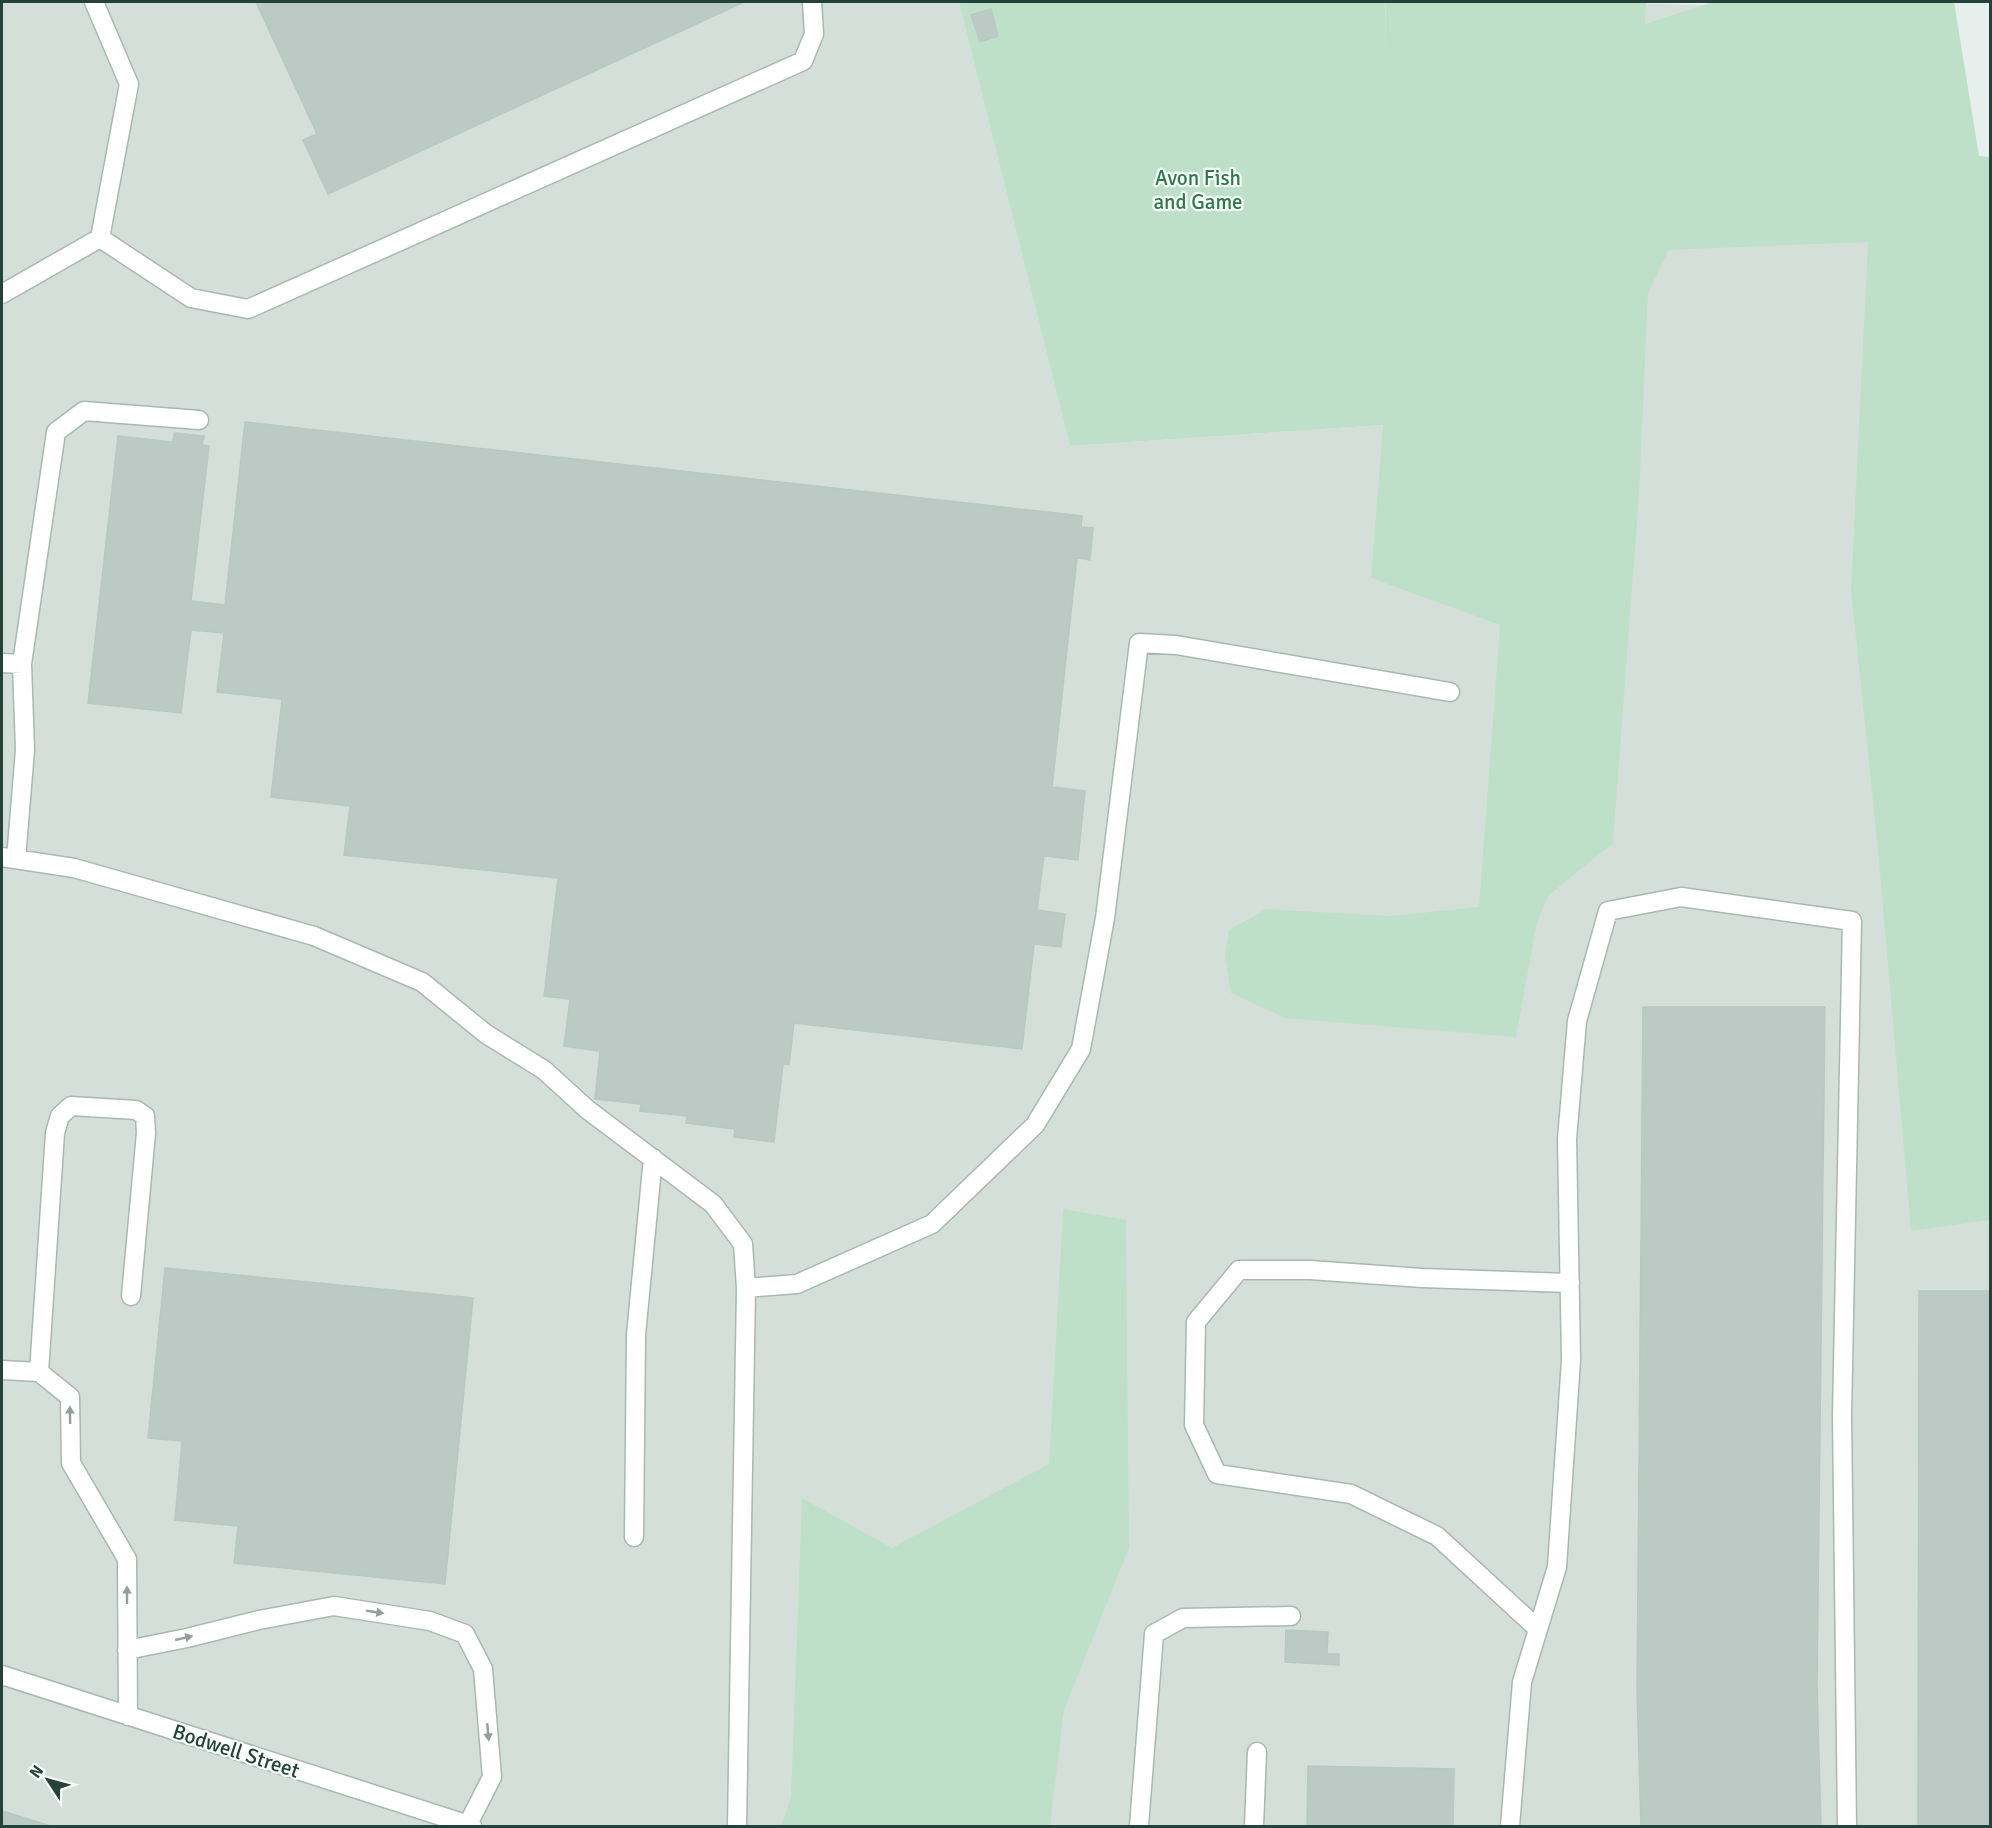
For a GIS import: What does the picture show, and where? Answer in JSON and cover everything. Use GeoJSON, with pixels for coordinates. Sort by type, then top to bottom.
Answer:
{"type":"FeatureCollection","features":[{"type":"Feature","properties":{"kind":"street"},"geometry":{"type":"LineString","coordinates":[[2,294],[100,238],[129,84],[94,2]]}},
{"type":"Feature","properties":{"kind":"street"},"geometry":{"type":"LineString","coordinates":[[100,238],[191,298],[248,309],[803,61],[814,34],[812,2]]}},
{"type":"Feature","properties":{"kind":"street"},"geometry":{"type":"LineString","coordinates":[[199,420],[84,411],[56,432],[22,664],[25,750],[9,858],[74,868],[314,936],[422,982],[486,1034],[544,1070],[588,1110],[713,1204],[743,1244],[746,1288],[737,1827]]}},
{"type":"Feature","properties":{"kind":"street"},"geometry":{"type":"LineString","coordinates":[[746,1288],[797,1284],[932,1224],[1035,1125],[1081,1049],[1105,918],[1139,644],[1176,645],[1450,692]]}},
{"type":"Feature","properties":{"kind":"street"},"geometry":{"type":"LineString","coordinates":[[2,663],[22,664]]}},
{"type":"Feature","properties":{"kind":"street"},"geometry":{"type":"LineString","coordinates":[[1510,1827],[1522,1682],[1557,1567],[1570,1360],[1567,1139],[1577,1021],[1608,911],[1681,897],[1852,921],[1842,1415],[1847,1827]]}},
{"type":"Feature","properties":{"kind":"street"},"geometry":{"type":"LineString","coordinates":[[39,1372],[55,1133],[60,1116],[71,1106],[136,1110],[145,1116],[146,1133],[131,1296]]}},
{"type":"Feature","properties":{"kind":"street"},"geometry":{"type":"LineString","coordinates":[[634,1537],[636,1335],[653,1158]]}},
{"type":"Feature","properties":{"kind":"street"},"geometry":{"type":"LineString","coordinates":[[1538,1629],[1437,1536],[1351,1494],[1217,1474],[1194,1425],[1196,1322],[1239,1270],[1310,1270],[1422,1278],[1570,1283]]}},
{"type":"Feature","properties":{"kind":"street"},"geometry":{"type":"LineString","coordinates":[[2,1370],[39,1372],[70,1397],[71,1463],[127,1559],[128,1716]]}},
{"type":"Feature","properties":{"kind":"street"},"geometry":{"type":"LineString","coordinates":[[127,1650],[334,1605],[430,1621],[465,1634],[483,1669],[492,1777],[469,1826]]}},
{"type":"Feature","properties":{"kind":"street"},"geometry":{"type":"LineString","coordinates":[[1139,1827],[1154,1634],[1183,1617],[1291,1616]]}},
{"type":"Feature","properties":{"kind":"street","name":"Bodwell Street"},"geometry":{"type":"LineString","coordinates":[[2,1675],[469,1826]]}},
{"type":"Feature","properties":{"kind":"street"},"geometry":{"type":"LineString","coordinates":[[1254,1827],[1257,1752]]}},
{"type":"Feature","properties":{"kind":"shaded area"},"geometry":{"type":"Polygon","coordinates":[[[2,2],[959,2],[1070,446],[1383,425],[1385,2],[1666,4],[1954,13],[1990,1050],[1990,1826],[2,1826],[2,2]]]}},
{"type":"Feature","properties":{"kind":"green space","name":"Avon Fish and Game"},"geometry":{"type":"Polygon","coordinates":[[[959,2],[1385,2],[1385,65],[1386,2],[1646,2],[1645,24],[1713,2],[1954,2],[1979,156],[1990,157],[1990,1220],[1911,1231],[1878,850],[1851,590],[1868,242],[1669,250],[1648,293],[1639,495],[1613,843],[1548,896],[1537,922],[1516,1037],[1285,1018],[1231,993],[1225,956],[1229,930],[1266,909],[1390,916],[1479,907],[1500,625],[1371,578],[1383,425],[1070,446],[959,2]]]}},
{"type":"Feature","properties":{"kind":"green space"},"geometry":{"type":"Polygon","coordinates":[[[1063,1209],[1126,1220],[1129,1548],[1064,1710],[1050,1826],[781,1826],[791,1797],[802,1498],[892,1548],[1049,1464],[1063,1209]]]}},
{"type":"Feature","properties":{"kind":"building"},"geometry":{"type":"Polygon","coordinates":[[[256,2],[744,2],[328,194],[303,140],[317,134],[256,2]]]}},
{"type":"Feature","properties":{"kind":"building"},"geometry":{"type":"Polygon","coordinates":[[[991,9],[998,36],[980,42],[971,15],[991,9]]]}},
{"type":"Feature","properties":{"kind":"building"},"geometry":{"type":"Polygon","coordinates":[[[245,422],[1082,516],[1081,527],[1093,528],[1090,560],[1077,558],[1052,787],[1085,791],[1078,860],[1044,856],[1037,910],[1065,914],[1061,947],[1034,944],[1022,1049],[794,1023],[789,1065],[783,1064],[774,1142],[734,1137],[735,1129],[686,1123],[687,1116],[640,1111],[641,1104],[595,1099],[600,1051],[564,1046],[570,999],[544,996],[558,878],[344,855],[350,806],[271,797],[282,699],[217,692],[224,633],[191,630],[181,713],[88,703],[118,436],[173,442],[174,433],[204,436],[202,445],[209,446],[191,601],[225,605],[245,422]]]}},
{"type":"Feature","properties":{"kind":"building"},"geometry":{"type":"Polygon","coordinates":[[[1643,1007],[1825,1007],[1817,1685],[1821,1826],[1641,1826],[1637,1689],[1643,1007]]]}},
{"type":"Feature","properties":{"kind":"building"},"geometry":{"type":"Polygon","coordinates":[[[165,1268],[473,1298],[445,1584],[234,1563],[238,1526],[175,1520],[182,1441],[148,1438],[165,1268]]]}},
{"type":"Feature","properties":{"kind":"building"},"geometry":{"type":"Polygon","coordinates":[[[1919,1291],[1990,1291],[1990,1826],[1918,1826],[1919,1291]]]}},
{"type":"Feature","properties":{"kind":"building"},"geometry":{"type":"Polygon","coordinates":[[[1286,1630],[1328,1632],[1327,1654],[1339,1654],[1339,1665],[1285,1662],[1286,1630]]]}},
{"type":"Feature","properties":{"kind":"building"},"geometry":{"type":"Polygon","coordinates":[[[1308,1766],[1454,1769],[1453,1826],[1307,1826],[1308,1766]]]}},
{"type":"Feature","properties":{"kind":"building"},"geometry":{"type":"Polygon","coordinates":[[[2,1811],[51,1826],[2,1826],[2,1811]]]}}]}
